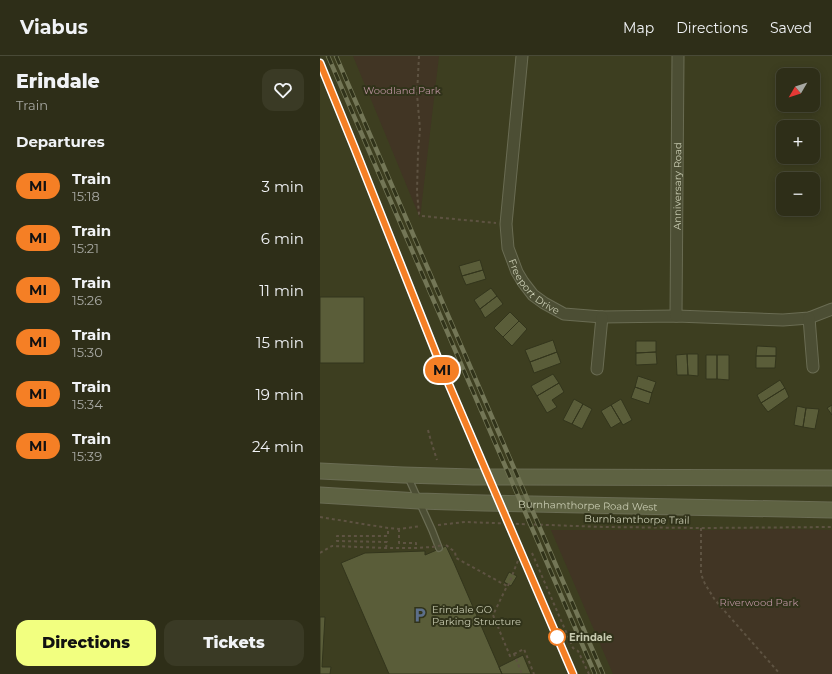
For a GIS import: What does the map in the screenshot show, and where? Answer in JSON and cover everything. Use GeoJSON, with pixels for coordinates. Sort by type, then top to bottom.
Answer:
{"type":"FeatureCollection","features":[{"type":"Feature","properties":{"kind":"main road"},"geometry":{"type":"LineString","coordinates":[[320,471],[481,477],[832,478]]}},
{"type":"Feature","properties":{"kind":"main road","name":"Burnhamthorpe Road West"},"geometry":{"type":"LineString","coordinates":[[320,495],[484,503],[832,510]]}},
{"type":"Feature","properties":{"kind":"street","name":"Freeport Drive"},"geometry":{"type":"LineString","coordinates":[[522,56],[506,224],[508,248],[517,272],[533,295],[564,314],[602,318],[676,316],[783,320],[809,318],[832,309]]}},
{"type":"Feature","properties":{"kind":"street","name":"Anniversary Road"},"geometry":{"type":"LineString","coordinates":[[676,316],[678,56]]}},
{"type":"Feature","properties":{"kind":"street"},"geometry":{"type":"LineString","coordinates":[[597,369],[602,318]]}},
{"type":"Feature","properties":{"kind":"street"},"geometry":{"type":"LineString","coordinates":[[809,318],[813,367]]}},
{"type":"Feature","properties":{"kind":"lane"},"geometry":{"type":"LineString","coordinates":[[407,475],[432,530],[443,546]]}},
{"type":"Feature","properties":{"kind":"path"},"geometry":{"type":"LineString","coordinates":[[419,56],[417,94],[420,129],[417,192],[419,214],[422,216],[506,224]]}},
{"type":"Feature","properties":{"kind":"path"},"geometry":{"type":"LineString","coordinates":[[428,430],[437,460]]}},
{"type":"Feature","properties":{"kind":"path"},"geometry":{"type":"LineString","coordinates":[[320,517],[388,528],[400,529],[421,526]]}},
{"type":"Feature","properties":{"kind":"path","name":"Burnhamthorpe Trail"},"geometry":{"type":"LineString","coordinates":[[442,524],[465,522],[604,527],[832,527]]}},
{"type":"Feature","properties":{"kind":"path"},"geometry":{"type":"LineString","coordinates":[[386,548],[386,542],[337,541],[337,536],[388,536],[388,528]]}},
{"type":"Feature","properties":{"kind":"path"},"geometry":{"type":"LineString","coordinates":[[701,528],[701,574],[705,584],[715,600],[780,674]]}},
{"type":"Feature","properties":{"kind":"path"},"geometry":{"type":"LineString","coordinates":[[400,529],[399,543],[416,543],[416,548]]}},
{"type":"Feature","properties":{"kind":"path"},"geometry":{"type":"LineString","coordinates":[[320,553],[332,546],[416,548],[443,546],[455,552],[456,558],[507,586]]}},
{"type":"Feature","properties":{"kind":"path"},"geometry":{"type":"LineString","coordinates":[[532,553],[574,651]]}},
{"type":"Feature","properties":{"kind":"path"},"geometry":{"type":"LineString","coordinates":[[519,558],[492,615],[510,656],[524,649],[534,674]]}},
{"type":"Feature","properties":{"kind":"path"},"geometry":{"type":"LineString","coordinates":[[573,648],[578,651],[589,674]]}},
{"type":"Feature","properties":{"kind":"path"},"geometry":{"type":"LineString","coordinates":[[514,654],[522,674]]}},
{"type":"Feature","properties":{"kind":"green space","name":"Woodland Park"},"geometry":{"type":"Polygon","coordinates":[[[353,56],[439,56],[420,218],[353,56]]]}},
{"type":"Feature","properties":{"kind":"green space","name":"Riverwood Park"},"geometry":{"type":"Polygon","coordinates":[[[551,530],[709,530],[832,530],[832,674],[613,674],[551,530]]]}},
{"type":"Feature","properties":{"kind":"building"},"geometry":{"type":"Polygon","coordinates":[[[480,260],[483,270],[462,276],[459,266],[480,260]]]}},
{"type":"Feature","properties":{"kind":"building"},"geometry":{"type":"Polygon","coordinates":[[[483,270],[486,279],[466,285],[462,276],[483,270]]]}},
{"type":"Feature","properties":{"kind":"building"},"geometry":{"type":"Polygon","coordinates":[[[491,288],[497,296],[480,309],[474,300],[491,288]]]}},
{"type":"Feature","properties":{"kind":"building"},"geometry":{"type":"Polygon","coordinates":[[[497,296],[503,304],[485,318],[480,309],[497,296]]]}},
{"type":"Feature","properties":{"kind":"building"},"geometry":{"type":"Polygon","coordinates":[[[320,297],[364,297],[364,363],[320,363],[320,297]]]}},
{"type":"Feature","properties":{"kind":"building"},"geometry":{"type":"Polygon","coordinates":[[[510,312],[519,321],[503,337],[494,328],[510,312]]]}},
{"type":"Feature","properties":{"kind":"building"},"geometry":{"type":"Polygon","coordinates":[[[519,321],[527,329],[512,346],[503,337],[519,321]]]}},
{"type":"Feature","properties":{"kind":"building"},"geometry":{"type":"Polygon","coordinates":[[[553,340],[557,352],[530,362],[525,350],[553,340]]]}},
{"type":"Feature","properties":{"kind":"building"},"geometry":{"type":"Polygon","coordinates":[[[636,341],[656,341],[656,352],[636,353],[636,341]]]}},
{"type":"Feature","properties":{"kind":"building"},"geometry":{"type":"Polygon","coordinates":[[[757,346],[776,347],[776,356],[756,356],[757,346]]]}},
{"type":"Feature","properties":{"kind":"building"},"geometry":{"type":"Polygon","coordinates":[[[557,352],[561,363],[534,373],[530,362],[557,352]]]}},
{"type":"Feature","properties":{"kind":"building"},"geometry":{"type":"Polygon","coordinates":[[[656,352],[657,364],[636,365],[636,353],[656,352]]]}},
{"type":"Feature","properties":{"kind":"building"},"geometry":{"type":"Polygon","coordinates":[[[687,354],[698,354],[698,376],[688,375],[687,354]]]}},
{"type":"Feature","properties":{"kind":"building"},"geometry":{"type":"Polygon","coordinates":[[[687,354],[688,375],[677,375],[676,355],[687,354]]]}},
{"type":"Feature","properties":{"kind":"building"},"geometry":{"type":"Polygon","coordinates":[[[706,355],[717,355],[717,379],[706,379],[706,355]]]}},
{"type":"Feature","properties":{"kind":"building"},"geometry":{"type":"Polygon","coordinates":[[[717,355],[729,355],[729,380],[717,379],[717,355]]]}},
{"type":"Feature","properties":{"kind":"building"},"geometry":{"type":"Polygon","coordinates":[[[756,356],[776,356],[775,368],[756,368],[756,356]]]}},
{"type":"Feature","properties":{"kind":"building"},"geometry":{"type":"Polygon","coordinates":[[[553,374],[559,383],[537,396],[531,386],[553,374]]]}},
{"type":"Feature","properties":{"kind":"building"},"geometry":{"type":"Polygon","coordinates":[[[638,376],[656,382],[652,393],[635,387],[638,376]]]}},
{"type":"Feature","properties":{"kind":"building"},"geometry":{"type":"Polygon","coordinates":[[[780,380],[785,388],[761,403],[757,395],[780,380]]]}},
{"type":"Feature","properties":{"kind":"building"},"geometry":{"type":"Polygon","coordinates":[[[559,383],[564,392],[552,400],[557,407],[547,413],[537,396],[559,383]]]}},
{"type":"Feature","properties":{"kind":"building"},"geometry":{"type":"Polygon","coordinates":[[[635,387],[652,393],[649,404],[631,398],[635,387]]]}},
{"type":"Feature","properties":{"kind":"building"},"geometry":{"type":"Polygon","coordinates":[[[785,388],[789,397],[768,412],[761,403],[785,388]]]}},
{"type":"Feature","properties":{"kind":"building"},"geometry":{"type":"Polygon","coordinates":[[[574,399],[583,404],[572,424],[563,420],[574,399]]]}},
{"type":"Feature","properties":{"kind":"building"},"geometry":{"type":"Polygon","coordinates":[[[621,399],[632,420],[623,425],[611,405],[621,399]]]}},
{"type":"Feature","properties":{"kind":"building"},"geometry":{"type":"Polygon","coordinates":[[[583,404],[592,409],[582,429],[572,424],[583,404]]]}},
{"type":"Feature","properties":{"kind":"building"},"geometry":{"type":"Polygon","coordinates":[[[611,405],[621,422],[611,428],[601,411],[611,405]]]}},
{"type":"Feature","properties":{"kind":"building"},"geometry":{"type":"Polygon","coordinates":[[[832,405],[832,415],[827,408],[832,405]]]}},
{"type":"Feature","properties":{"kind":"building"},"geometry":{"type":"Polygon","coordinates":[[[797,406],[806,408],[803,427],[794,425],[797,406]]]}},
{"type":"Feature","properties":{"kind":"building"},"geometry":{"type":"Polygon","coordinates":[[[806,408],[819,409],[815,429],[803,427],[806,408]]]}},
{"type":"Feature","properties":{"kind":"building","name":"Erindale GO Parking Structure"},"geometry":{"type":"Polygon","coordinates":[[[446,546],[502,674],[389,674],[341,563],[365,553],[425,551],[425,555],[446,546]]]}},
{"type":"Feature","properties":{"kind":"building"},"geometry":{"type":"Polygon","coordinates":[[[509,572],[517,576],[511,586],[504,582],[509,572]]]}},
{"type":"Feature","properties":{"kind":"building"},"geometry":{"type":"Polygon","coordinates":[[[320,617],[325,617],[322,667],[331,667],[330,674],[320,674],[320,617]]]}},
{"type":"Feature","properties":{"kind":"building"},"geometry":{"type":"Polygon","coordinates":[[[523,655],[531,674],[502,674],[499,667],[523,655]]]}},
{"type":"Feature","properties":{"kind":"railway"},"geometry":{"type":"LineString","coordinates":[[328,56],[595,674]]}},
{"type":"Feature","properties":{"kind":"railway"},"geometry":{"type":"LineString","coordinates":[[336,56],[603,674]]}},
{"type":"Feature","properties":{"kind":"railway"},"geometry":{"type":"LineString","coordinates":[[320,63],[446,380],[573,674]]}},
{"type":"Feature","properties":{"kind":"train","name":"MI"},"geometry":{"type":"LineString","coordinates":[[320,63],[461,416],[573,674]]}},
{"type":"Feature","properties":{"kind":"place","name":"Erindale GO Parking Structure"},"geometry":{"type":"Point","coordinates":[420,615]}},
{"type":"Feature","properties":{"kind":"place","name":"Erindale"},"geometry":{"type":"Point","coordinates":[557,637]}}]}
